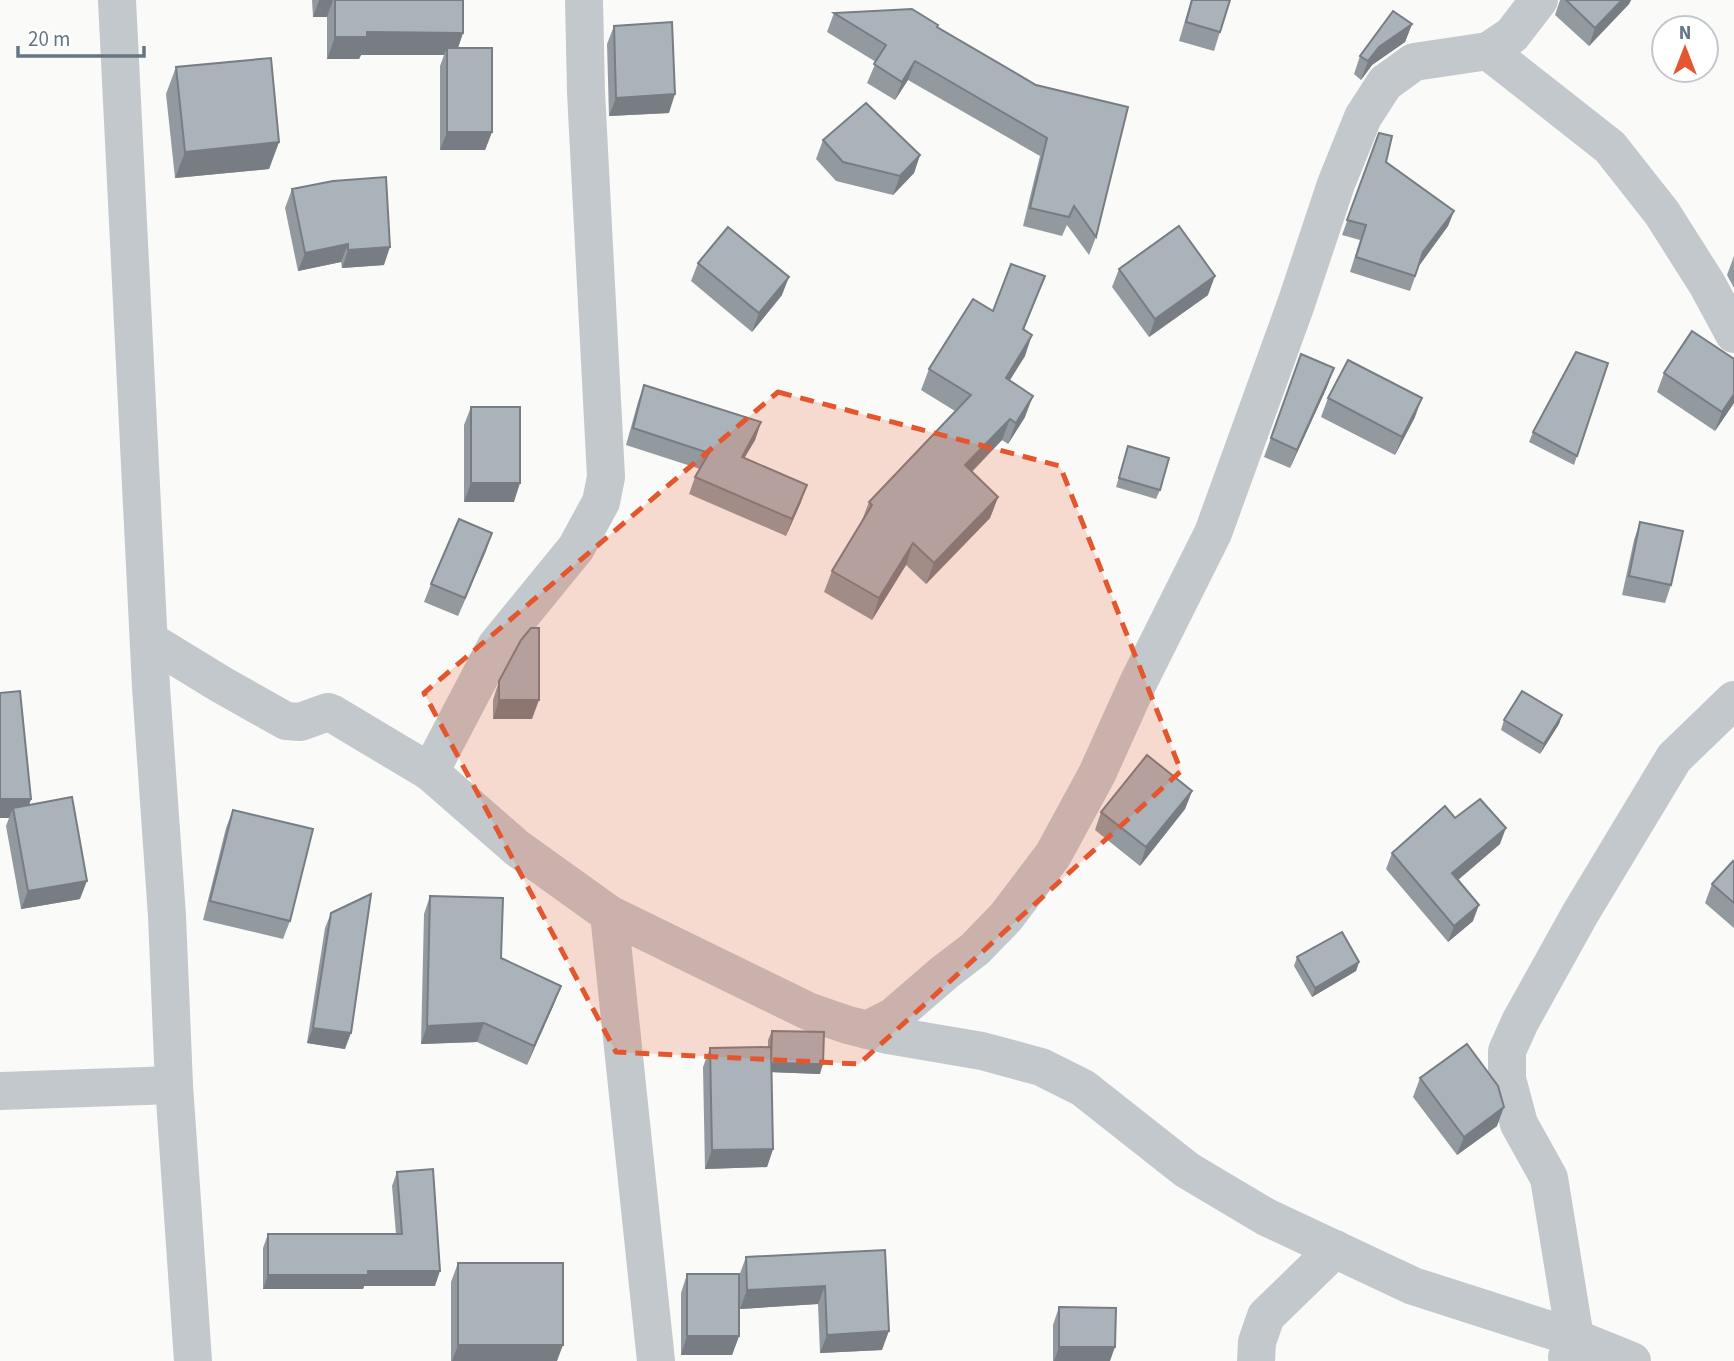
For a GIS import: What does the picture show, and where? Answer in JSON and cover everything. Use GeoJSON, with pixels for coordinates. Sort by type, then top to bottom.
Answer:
{"type":"FeatureCollection","features":[{"type":"Feature","properties":{"kind":"street"},"geometry":{"type":"LineString","coordinates":[[117,0],[174,1085],[193,1361]]}},
{"type":"Feature","properties":{"kind":"street"},"geometry":{"type":"LineString","coordinates":[[430,772],[496,646],[576,548],[601,502],[606,477],[586,92],[584,0]]}},
{"type":"Feature","properties":{"kind":"street"},"geometry":{"type":"LineString","coordinates":[[867,1030],[894,1016],[975,949],[1006,917],[1053,855],[1097,774],[1138,683],[1213,533],[1296,304],[1336,184],[1363,117],[1385,83],[1414,62],[1488,51],[1512,35],[1539,0]]}},
{"type":"Feature","properties":{"kind":"street"},"geometry":{"type":"LineString","coordinates":[[1488,51],[1610,147],[1662,213],[1707,284],[1734,334]]}},
{"type":"Feature","properties":{"kind":"street"},"geometry":{"type":"LineString","coordinates":[[150,641],[286,721],[300,722],[328,712],[333,714],[430,772],[517,848],[609,914],[810,1012],[867,1030],[982,1051],[1041,1067],[1083,1088],[1187,1170],[1266,1217],[1413,1286],[1570,1350],[1632,1361]]}},
{"type":"Feature","properties":{"kind":"street"},"geometry":{"type":"LineString","coordinates":[[1570,1350],[1549,1178],[1519,1124],[1507,1079],[1507,1051],[1520,1022],[1580,914],[1674,758],[1734,700]]}},
{"type":"Feature","properties":{"kind":"street"},"geometry":{"type":"LineString","coordinates":[[609,914],[656,1361]]}},
{"type":"Feature","properties":{"kind":"street"},"geometry":{"type":"LineString","coordinates":[[0,1091],[174,1085]]}},
{"type":"Feature","properties":{"kind":"street"},"geometry":{"type":"LineString","coordinates":[[1256,1361],[1257,1342],[1266,1316],[1335,1250]]}},
{"type":"Feature","properties":{"kind":"highlighted area"},"geometry":{"type":"Polygon","coordinates":[[[778,392],[1060,466],[1181,771],[859,1064],[616,1052],[424,693],[778,392]]]}},
{"type":"Feature","properties":{"kind":"building"},"geometry":{"type":"Polygon","coordinates":[[[335,0],[463,0],[463,33],[367,32],[367,37],[335,37],[335,0]]]}},
{"type":"Feature","properties":{"kind":"building"},"geometry":{"type":"Polygon","coordinates":[[[1192,0],[1230,0],[1220,32],[1186,22],[1192,0]]]}},
{"type":"Feature","properties":{"kind":"building"},"geometry":{"type":"Polygon","coordinates":[[[1566,0],[1622,0],[1595,28],[1566,0]]]}},
{"type":"Feature","properties":{"kind":"building"},"geometry":{"type":"Polygon","coordinates":[[[912,9],[938,25],[937,27],[1036,85],[1128,107],[1096,237],[1074,206],[1069,217],[1030,208],[1047,138],[915,61],[902,82],[874,64],[886,45],[834,13],[912,9]]]}},
{"type":"Feature","properties":{"kind":"building"},"geometry":{"type":"Polygon","coordinates":[[[1393,11],[1412,24],[1379,47],[1368,61],[1360,56],[1393,11]]]}},
{"type":"Feature","properties":{"kind":"building"},"geometry":{"type":"Polygon","coordinates":[[[672,22],[675,94],[616,98],[614,26],[672,22]]]}},
{"type":"Feature","properties":{"kind":"building"},"geometry":{"type":"Polygon","coordinates":[[[447,48],[492,48],[492,132],[447,132],[447,48]]]}},
{"type":"Feature","properties":{"kind":"building"},"geometry":{"type":"Polygon","coordinates":[[[271,58],[279,142],[185,152],[176,67],[271,58]]]}},
{"type":"Feature","properties":{"kind":"building"},"geometry":{"type":"Polygon","coordinates":[[[866,103],[920,155],[900,176],[843,162],[823,140],[866,103]]]}},
{"type":"Feature","properties":{"kind":"building"},"geometry":{"type":"Polygon","coordinates":[[[1379,133],[1392,136],[1386,162],[1454,211],[1423,252],[1415,276],[1356,257],[1366,225],[1347,220],[1379,133]]]}},
{"type":"Feature","properties":{"kind":"building"},"geometry":{"type":"Polygon","coordinates":[[[386,177],[390,247],[348,250],[348,244],[305,253],[292,189],[333,181],[386,177]]]}},
{"type":"Feature","properties":{"kind":"building"},"geometry":{"type":"Polygon","coordinates":[[[1179,226],[1215,276],[1155,319],[1119,269],[1179,226]]]}},
{"type":"Feature","properties":{"kind":"building"},"geometry":{"type":"Polygon","coordinates":[[[728,227],[789,277],[759,313],[698,263],[728,227]]]}},
{"type":"Feature","properties":{"kind":"building"},"geometry":{"type":"Polygon","coordinates":[[[1011,264],[1045,276],[1023,329],[1032,335],[1006,378],[1033,396],[1016,423],[1010,419],[965,465],[998,497],[934,563],[913,543],[879,598],[832,571],[872,505],[869,502],[971,395],[929,369],[973,299],[993,311],[1011,264]]]}},
{"type":"Feature","properties":{"kind":"building"},"geometry":{"type":"Polygon","coordinates":[[[1692,331],[1734,359],[1734,394],[1722,412],[1664,373],[1692,331]]]}},
{"type":"Feature","properties":{"kind":"building"},"geometry":{"type":"Polygon","coordinates":[[[1576,352],[1608,363],[1577,456],[1533,432],[1576,352]]]}},
{"type":"Feature","properties":{"kind":"building"},"geometry":{"type":"Polygon","coordinates":[[[1301,354],[1334,368],[1297,450],[1271,438],[1301,354]]]}},
{"type":"Feature","properties":{"kind":"building"},"geometry":{"type":"Polygon","coordinates":[[[1348,360],[1422,398],[1402,437],[1328,398],[1348,360]]]}},
{"type":"Feature","properties":{"kind":"building"},"geometry":{"type":"Polygon","coordinates":[[[644,385],[761,422],[742,457],[807,485],[792,519],[695,477],[709,453],[633,428],[644,385]]]}},
{"type":"Feature","properties":{"kind":"building"},"geometry":{"type":"Polygon","coordinates":[[[471,407],[520,407],[520,483],[471,483],[471,407]]]}},
{"type":"Feature","properties":{"kind":"building"},"geometry":{"type":"Polygon","coordinates":[[[1128,446],[1169,458],[1160,490],[1119,478],[1128,446]]]}},
{"type":"Feature","properties":{"kind":"building"},"geometry":{"type":"Polygon","coordinates":[[[459,519],[492,533],[465,598],[431,584],[459,519]]]}},
{"type":"Feature","properties":{"kind":"building"},"geometry":{"type":"Polygon","coordinates":[[[1640,522],[1683,531],[1671,585],[1629,576],[1640,522]]]}},
{"type":"Feature","properties":{"kind":"building"},"geometry":{"type":"Polygon","coordinates":[[[531,628],[539,628],[539,700],[499,700],[499,681],[521,640],[531,628]]]}},
{"type":"Feature","properties":{"kind":"building"},"geometry":{"type":"Polygon","coordinates":[[[20,691],[31,799],[0,799],[0,693],[20,691]]]}},
{"type":"Feature","properties":{"kind":"building"},"geometry":{"type":"Polygon","coordinates":[[[1522,691],[1562,715],[1544,744],[1504,720],[1522,691]]]}},
{"type":"Feature","properties":{"kind":"building"},"geometry":{"type":"Polygon","coordinates":[[[1147,755],[1192,791],[1146,847],[1101,812],[1147,755]]]}},
{"type":"Feature","properties":{"kind":"building"},"geometry":{"type":"Polygon","coordinates":[[[72,797],[87,881],[28,891],[13,808],[72,797]]]}},
{"type":"Feature","properties":{"kind":"building"},"geometry":{"type":"Polygon","coordinates":[[[1480,799],[1506,828],[1452,873],[1479,905],[1454,926],[1392,853],[1445,806],[1455,818],[1480,799]]]}},
{"type":"Feature","properties":{"kind":"building"},"geometry":{"type":"Polygon","coordinates":[[[233,810],[313,829],[290,921],[210,901],[233,810]]]}},
{"type":"Feature","properties":{"kind":"building"},"geometry":{"type":"Polygon","coordinates":[[[1734,862],[1734,903],[1712,884],[1734,862]]]}},
{"type":"Feature","properties":{"kind":"building"},"geometry":{"type":"Polygon","coordinates":[[[371,894],[351,1033],[313,1028],[331,913],[371,894]]]}},
{"type":"Feature","properties":{"kind":"building"},"geometry":{"type":"Polygon","coordinates":[[[430,896],[503,898],[501,958],[561,986],[534,1046],[484,1023],[427,1026],[430,896]]]}},
{"type":"Feature","properties":{"kind":"building"},"geometry":{"type":"Polygon","coordinates":[[[1342,932],[1359,962],[1315,988],[1297,957],[1342,932]]]}},
{"type":"Feature","properties":{"kind":"building"},"geometry":{"type":"Polygon","coordinates":[[[772,1031],[824,1032],[823,1064],[771,1063],[772,1031]]]}},
{"type":"Feature","properties":{"kind":"building"},"geometry":{"type":"Polygon","coordinates":[[[1467,1044],[1498,1086],[1504,1107],[1464,1137],[1420,1078],[1467,1044]]]}},
{"type":"Feature","properties":{"kind":"building"},"geometry":{"type":"Polygon","coordinates":[[[771,1047],[773,1149],[712,1150],[710,1048],[771,1047]]]}},
{"type":"Feature","properties":{"kind":"building"},"geometry":{"type":"Polygon","coordinates":[[[433,1169],[440,1271],[368,1271],[368,1275],[268,1275],[268,1234],[402,1234],[397,1172],[433,1169]]]}},
{"type":"Feature","properties":{"kind":"building"},"geometry":{"type":"Polygon","coordinates":[[[885,1250],[889,1331],[827,1335],[825,1286],[747,1290],[746,1257],[885,1250]]]}},
{"type":"Feature","properties":{"kind":"building"},"geometry":{"type":"Polygon","coordinates":[[[458,1263],[563,1263],[563,1345],[458,1345],[458,1263]]]}},
{"type":"Feature","properties":{"kind":"building"},"geometry":{"type":"Polygon","coordinates":[[[687,1274],[739,1274],[739,1336],[687,1336],[687,1274]]]}},
{"type":"Feature","properties":{"kind":"building"},"geometry":{"type":"Polygon","coordinates":[[[1059,1307],[1116,1308],[1115,1347],[1059,1347],[1059,1307]]]}}]}
